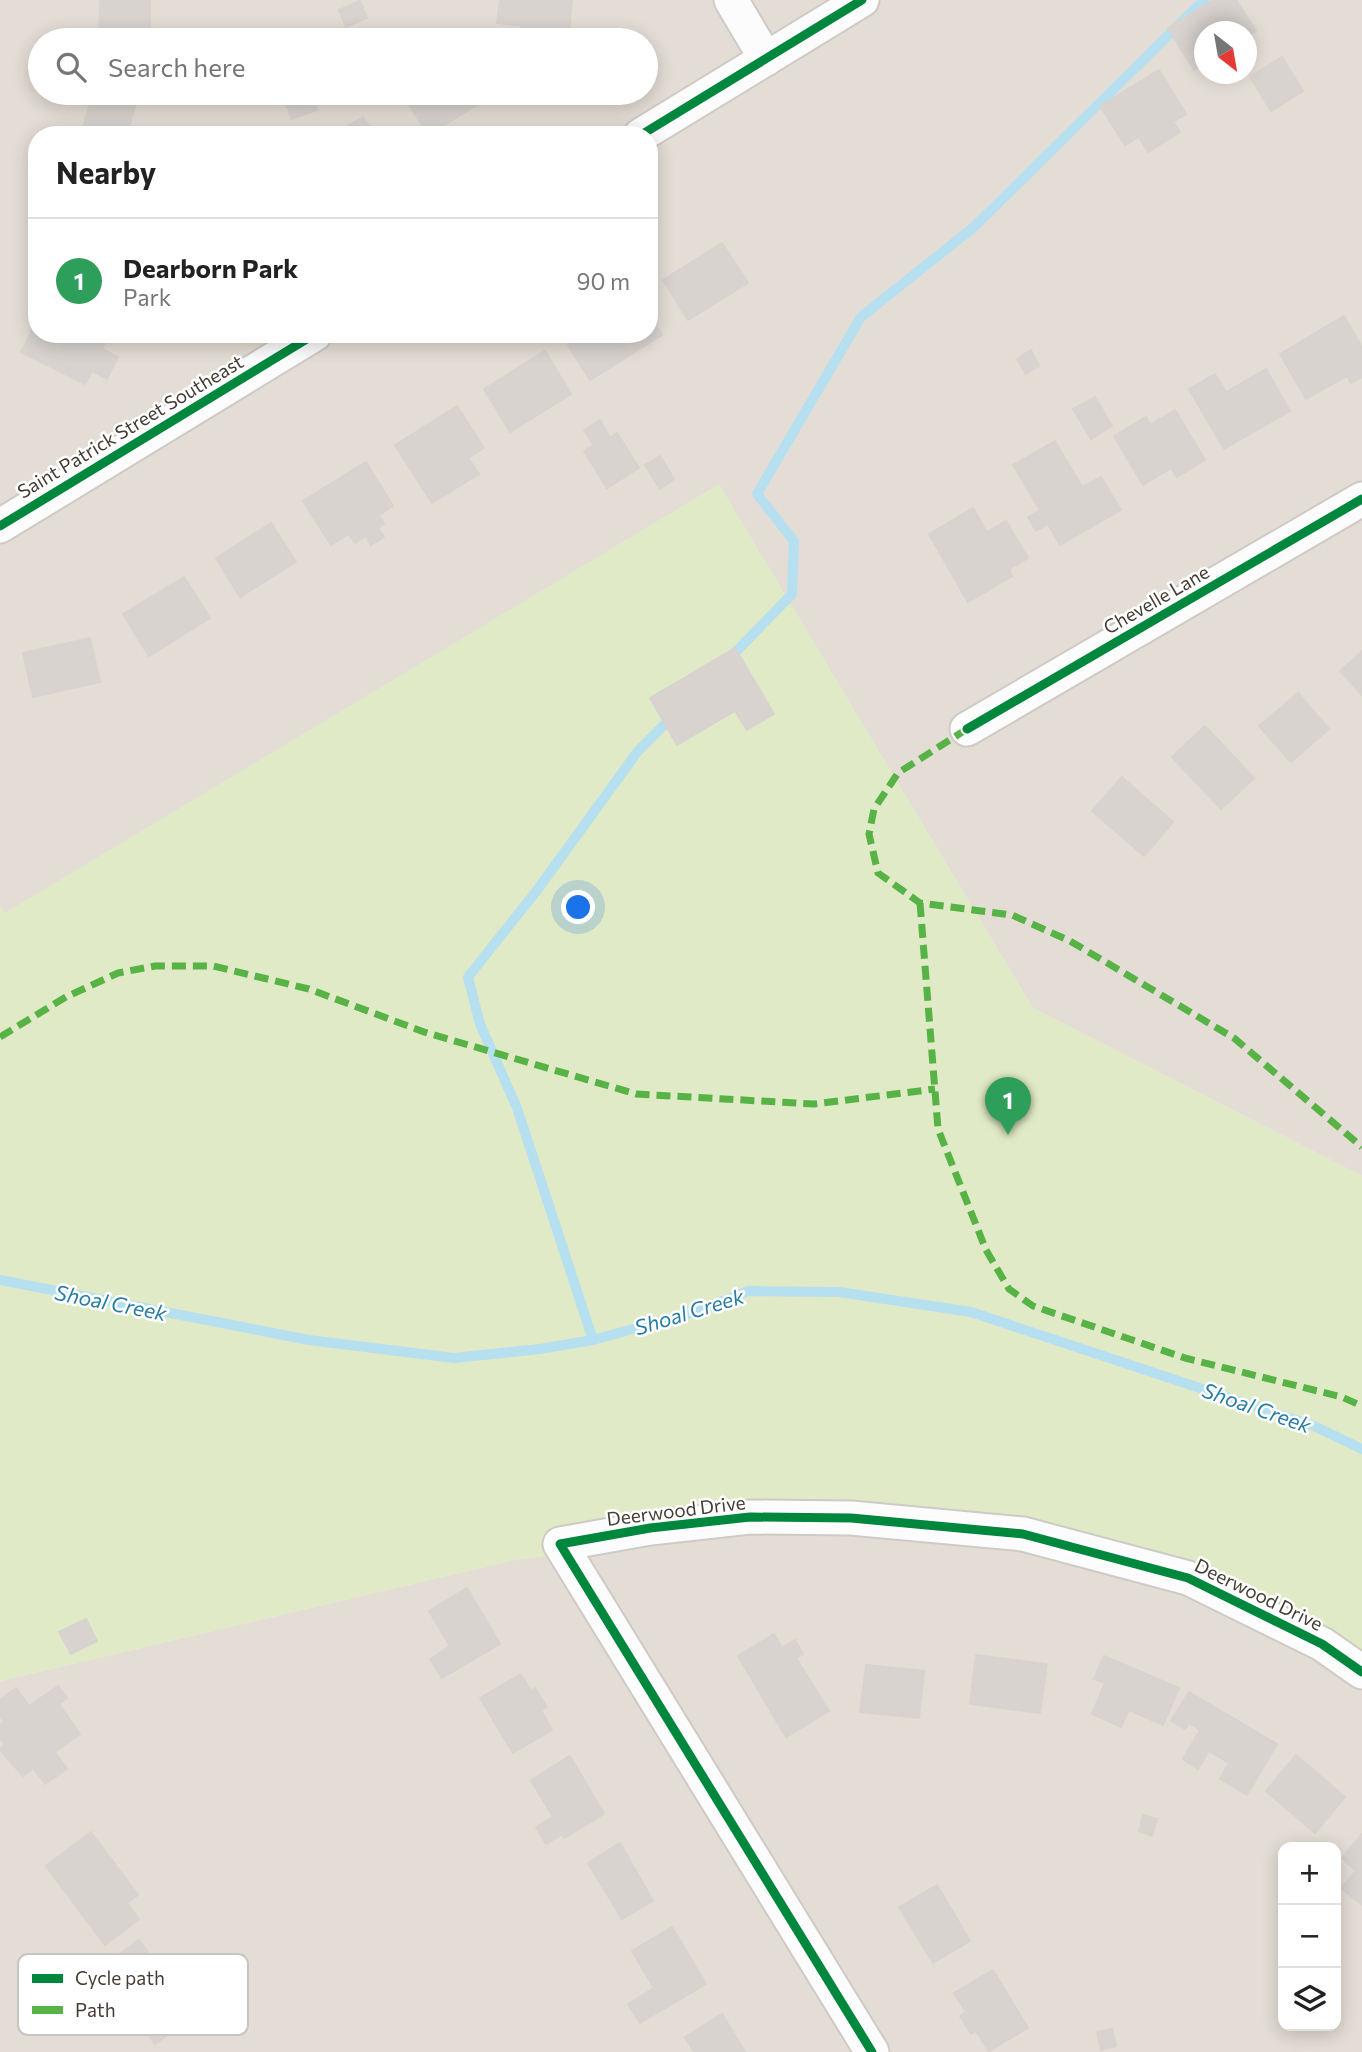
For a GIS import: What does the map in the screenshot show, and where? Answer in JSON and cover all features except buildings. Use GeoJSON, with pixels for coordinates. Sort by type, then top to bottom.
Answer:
{"type":"FeatureCollection","features":[{"type":"Feature","properties":{"kind":"street"},"geometry":{"type":"LineString","coordinates":[[731,0],[766,59]]}},
{"type":"Feature","properties":{"kind":"street"},"geometry":{"type":"LineString","coordinates":[[656,126],[862,0]]}},
{"type":"Feature","properties":{"kind":"street","name":"Saint Patrick Street Southeast"},"geometry":{"type":"LineString","coordinates":[[0,526],[300,343]]}},
{"type":"Feature","properties":{"kind":"street","name":"Chevelle Lane"},"geometry":{"type":"LineString","coordinates":[[967,729],[1362,499]]}},
{"type":"Feature","properties":{"kind":"street","name":"Deerwood Drive"},"geometry":{"type":"LineString","coordinates":[[872,2052],[560,1544],[650,1528],[750,1517],[851,1518],[1023,1534],[1188,1578],[1322,1644],[1362,1672]]}},
{"type":"Feature","properties":{"kind":"shaded area"},"geometry":{"type":"Polygon","coordinates":[[[0,0],[1362,0],[1362,1176],[1033,1008],[719,485],[4,914],[0,906],[0,0]]]}},
{"type":"Feature","properties":{"kind":"shaded area"},"geometry":{"type":"Polygon","coordinates":[[[847,1518],[1203,1580],[1362,1681],[1362,2052],[0,2052],[0,1681],[514,1560],[847,1518]]]}},
{"type":"Feature","properties":{"kind":"green space"},"geometry":{"type":"Polygon","coordinates":[[[719,484],[1033,1008],[1362,1176],[1362,1681],[1203,1580],[847,1518],[514,1560],[0,1681],[0,906],[5,913],[719,484]]]}},
{"type":"Feature","properties":{"kind":"waterway"},"geometry":{"type":"LineString","coordinates":[[727,661],[792,594],[794,541],[757,494],[861,317],[974,227],[1204,0]]}},
{"type":"Feature","properties":{"kind":"waterway"},"geometry":{"type":"LineString","coordinates":[[593,1340],[517,1108],[480,1024],[468,977],[535,893],[638,751],[674,715]]}},
{"type":"Feature","properties":{"kind":"waterway","name":"Shoal Creek"},"geometry":{"type":"LineString","coordinates":[[0,1280],[309,1340],[454,1358],[540,1349],[593,1340],[698,1311],[748,1291],[839,1292],[971,1312],[1314,1426],[1362,1449]]}},
{"type":"Feature","properties":{"kind":"marked path"},"geometry":{"type":"LineString","coordinates":[[967,729],[898,773],[874,809],[869,834],[878,873],[920,903],[1012,915],[1070,941],[1234,1038],[1362,1147]]}},
{"type":"Feature","properties":{"kind":"marked path"},"geometry":{"type":"LineString","coordinates":[[920,903],[938,1129],[986,1250],[1009,1289],[1033,1306],[1185,1358],[1342,1397],[1362,1406]]}},
{"type":"Feature","properties":{"kind":"marked path"},"geometry":{"type":"LineString","coordinates":[[0,1037],[66,997],[118,973],[155,966],[213,966],[309,989],[424,1032],[636,1094],[814,1104],[935,1089]]}},
{"type":"Feature","properties":{"kind":"cycle path"},"geometry":{"type":"LineString","coordinates":[[656,126],[862,0]]}},
{"type":"Feature","properties":{"kind":"cycle path"},"geometry":{"type":"LineString","coordinates":[[0,526],[300,343]]}},
{"type":"Feature","properties":{"kind":"cycle path"},"geometry":{"type":"LineString","coordinates":[[967,729],[1362,499]]}},
{"type":"Feature","properties":{"kind":"cycle path"},"geometry":{"type":"LineString","coordinates":[[872,2052],[560,1544],[650,1528],[750,1517],[851,1518],[1023,1534],[1188,1578],[1322,1644],[1362,1672]]}},
{"type":"Feature","properties":{"kind":"place","name":"Dearborn Park"},"geometry":{"type":"Point","coordinates":[1008,1135]}}]}
